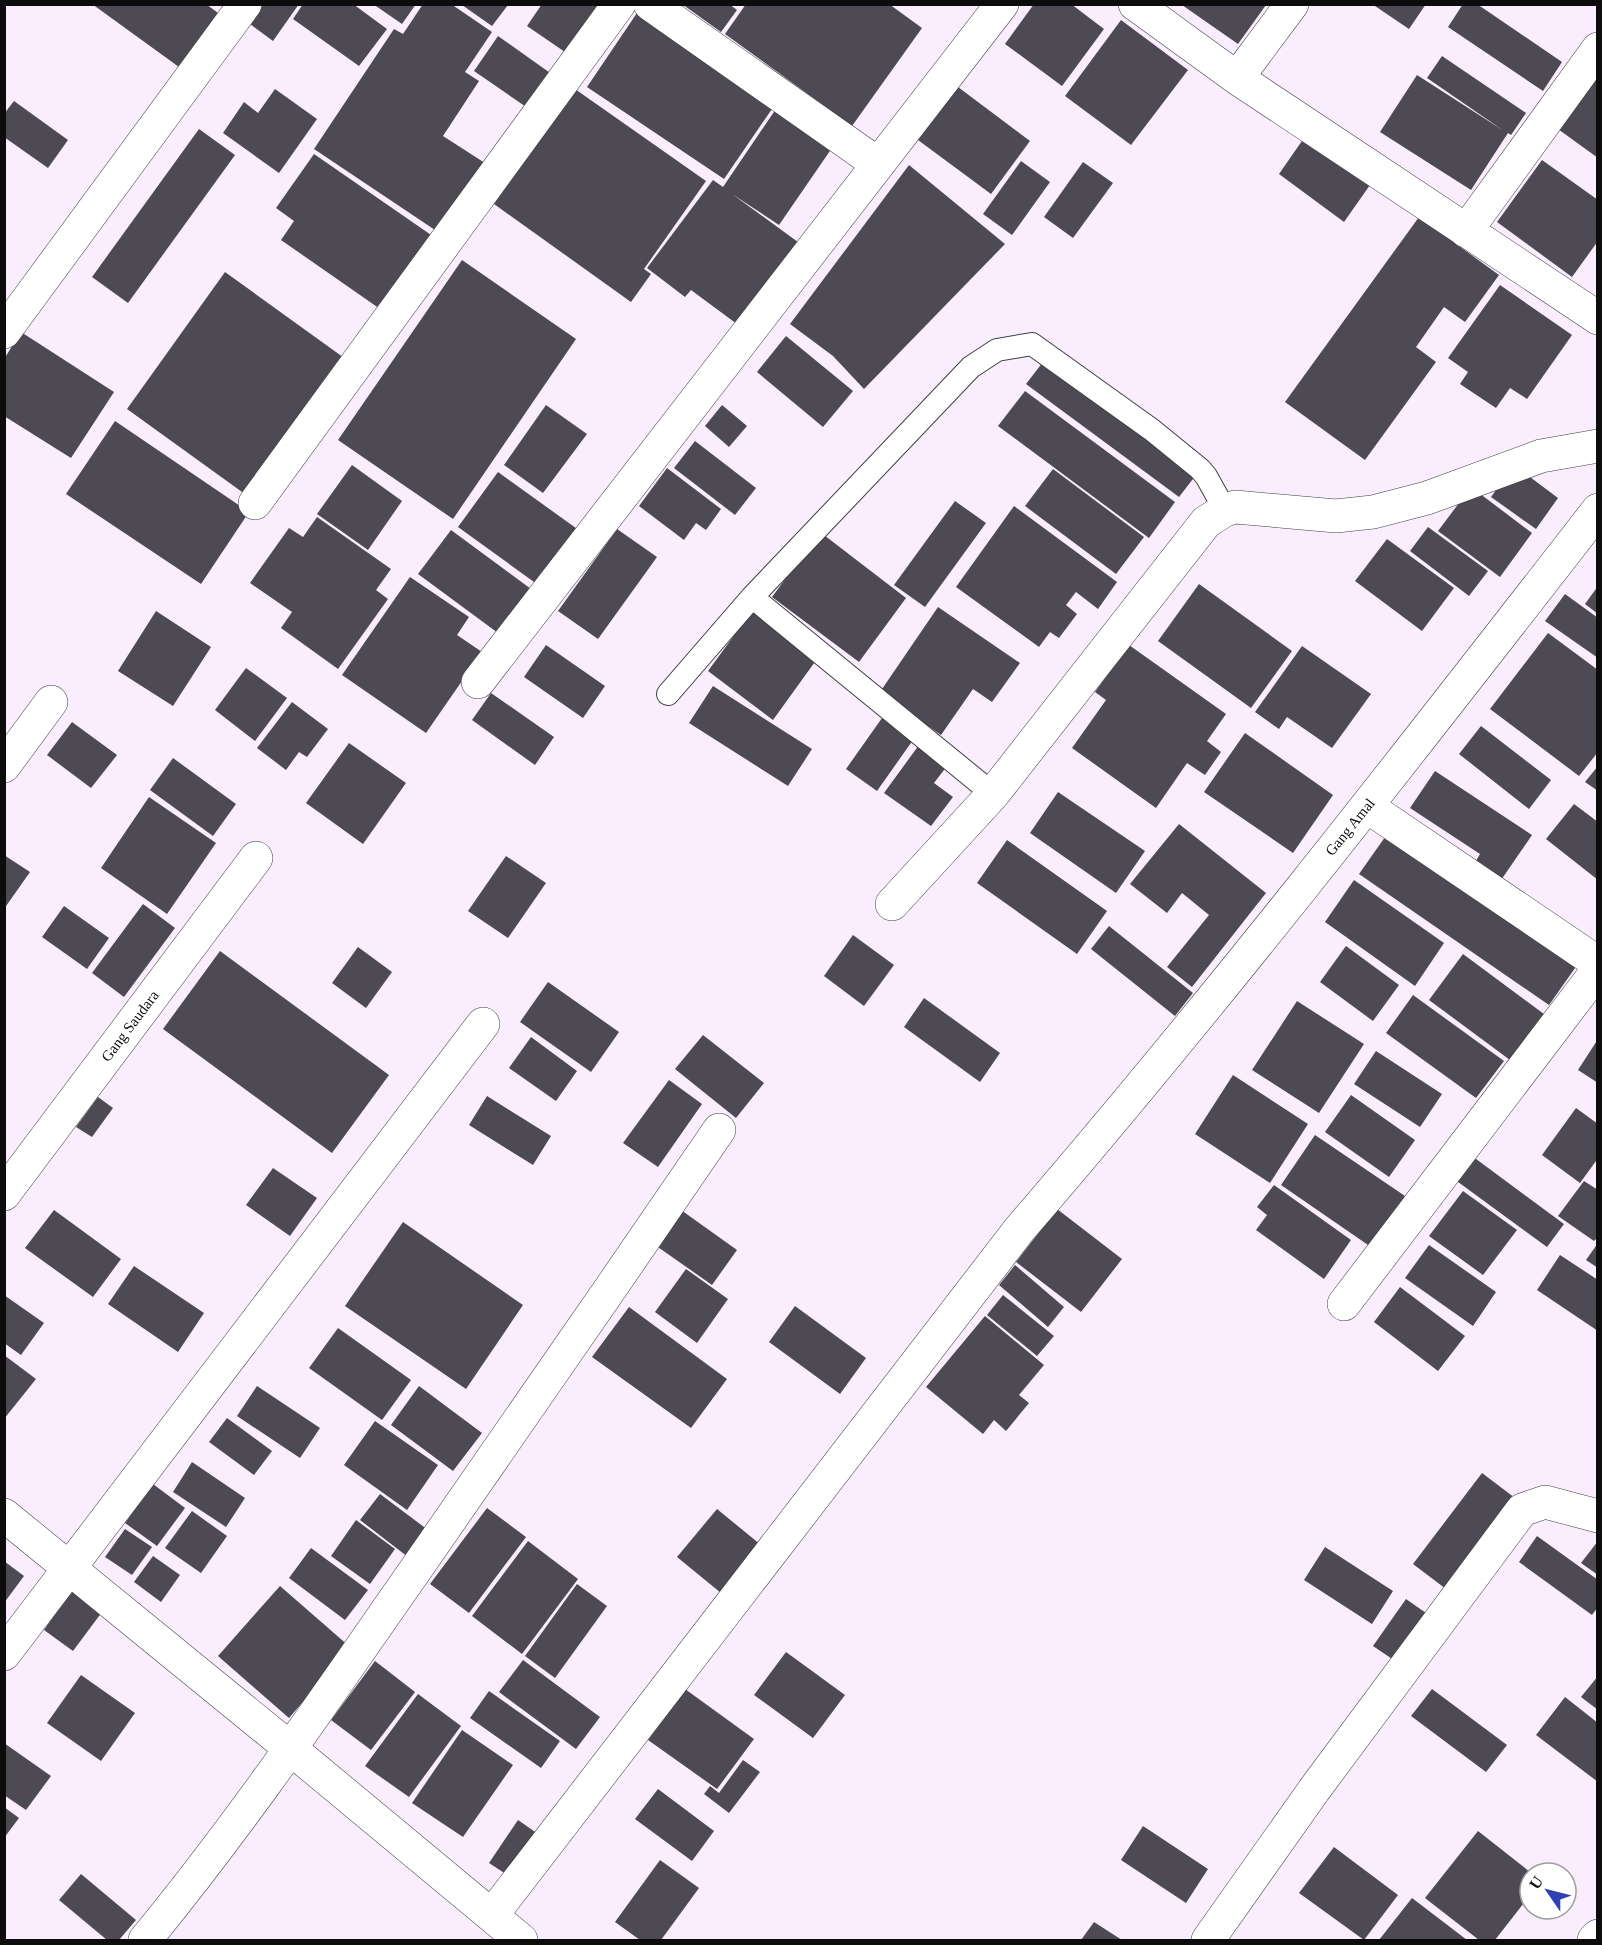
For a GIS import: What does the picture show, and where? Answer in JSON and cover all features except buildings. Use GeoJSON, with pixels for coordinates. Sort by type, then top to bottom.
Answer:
{"type":"FeatureCollection","features":[{"type":"Feature","properties":{"kind":"street"},"geometry":{"type":"LineString","coordinates":[[4,332],[245,4]]}},
{"type":"Feature","properties":{"kind":"street"},"geometry":{"type":"LineString","coordinates":[[255,503],[619,4]]}},
{"type":"Feature","properties":{"kind":"street"},"geometry":{"type":"LineString","coordinates":[[650,4],[878,164]]}},
{"type":"Feature","properties":{"kind":"street"},"geometry":{"type":"LineString","coordinates":[[478,682],[1002,4]]}},
{"type":"Feature","properties":{"kind":"street"},"geometry":{"type":"LineString","coordinates":[[1135,4],[1237,78],[1598,318]]}},
{"type":"Feature","properties":{"kind":"street"},"geometry":{"type":"LineString","coordinates":[[1237,78],[1292,4]]}},
{"type":"Feature","properties":{"kind":"street"},"geometry":{"type":"LineString","coordinates":[[1466,231],[1598,48]]}},
{"type":"Feature","properties":{"kind":"street"},"geometry":{"type":"LineString","coordinates":[[892,904],[993,794],[1206,522],[1225,510],[1235,507],[1336,516],[1373,512],[1427,498],[1541,456],[1598,446]]}},
{"type":"Feature","properties":{"kind":"street","name":"Gang Amal"},"geometry":{"type":"LineString","coordinates":[[492,1916],[1019,1230],[1097,1140],[1368,807],[1598,510]]}},
{"type":"Feature","properties":{"kind":"street"},"geometry":{"type":"LineString","coordinates":[[4,766],[51,702]]}},
{"type":"Feature","properties":{"kind":"street"},"geometry":{"type":"LineString","coordinates":[[1368,807],[1598,963]]}},
{"type":"Feature","properties":{"kind":"street","name":"Gang Saudara"},"geometry":{"type":"LineString","coordinates":[[4,1194],[256,858]]}},
{"type":"Feature","properties":{"kind":"street"},"geometry":{"type":"LineString","coordinates":[[1344,1304],[1598,970]]}},
{"type":"Feature","properties":{"kind":"street"},"geometry":{"type":"LineString","coordinates":[[4,1654],[71,1569],[483,1024]]}},
{"type":"Feature","properties":{"kind":"street"},"geometry":{"type":"LineString","coordinates":[[145,1941],[291,1749],[719,1130]]}},
{"type":"Feature","properties":{"kind":"street"},"geometry":{"type":"LineString","coordinates":[[1208,1941],[1314,1790],[1522,1509],[1545,1502],[1598,1516]]}},
{"type":"Feature","properties":{"kind":"street"},"geometry":{"type":"LineString","coordinates":[[4,1515],[291,1749],[492,1916],[517,1940]]}},
{"type":"Feature","properties":{"kind":"street"},"geometry":{"type":"LineString","coordinates":[[1594,1941],[1598,1935]]}},
{"type":"Feature","properties":{"kind":"lane"},"geometry":{"type":"LineString","coordinates":[[668,694],[752,597],[970,367],[997,350],[1032,344],[1152,430],[1200,469],[1225,510]]}},
{"type":"Feature","properties":{"kind":"lane"},"geometry":{"type":"LineString","coordinates":[[752,597],[993,794]]}}]}
